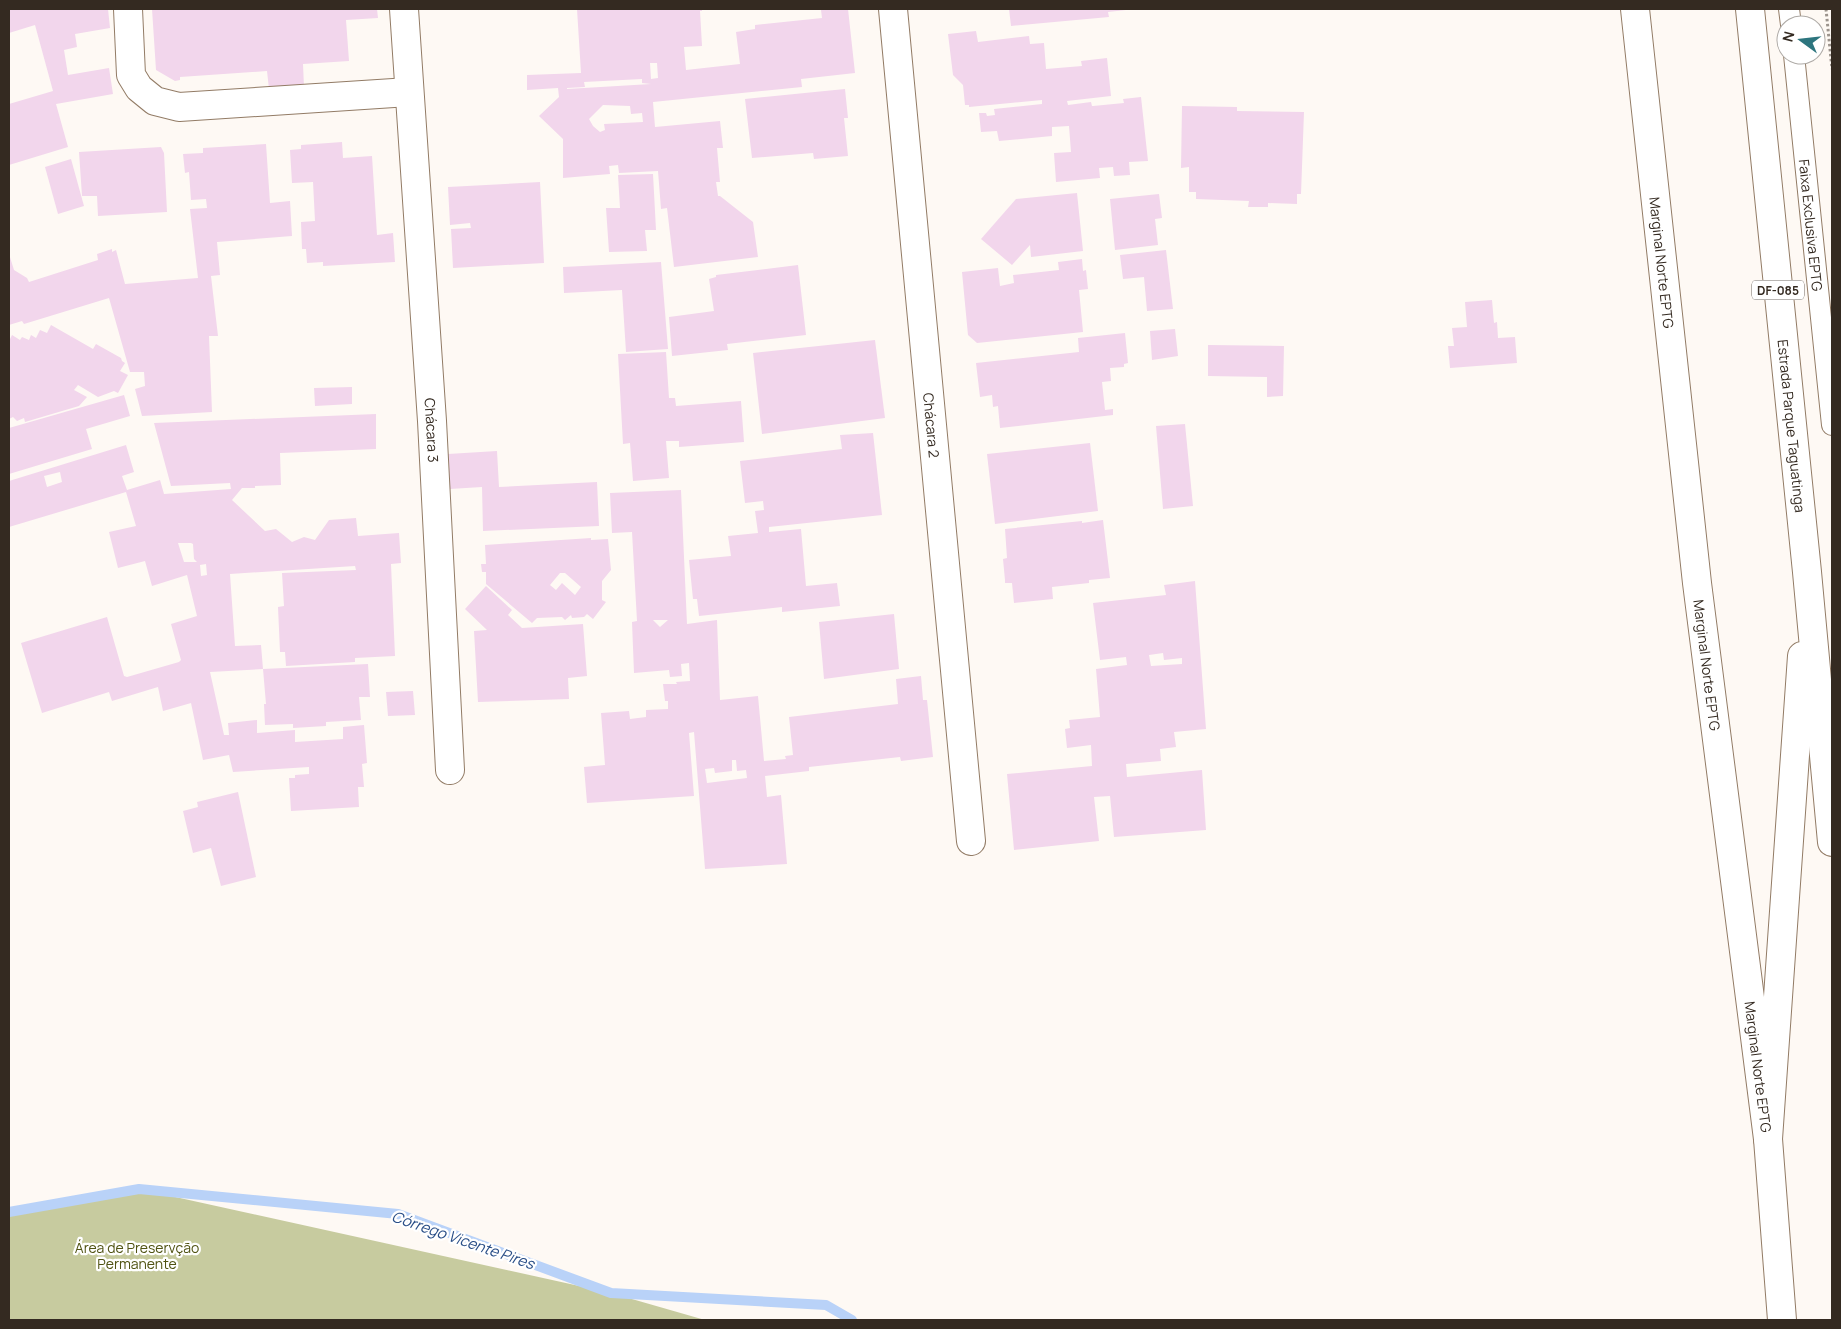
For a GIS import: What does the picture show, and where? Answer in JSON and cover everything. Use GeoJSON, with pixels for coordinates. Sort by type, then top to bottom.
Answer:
{"type":"FeatureCollection","features":[{"type":"Feature","properties":{"kind":"main road"},"geometry":{"type":"LineString","coordinates":[[128,9],[131,75],[139,88],[156,100],[179,107],[409,92]]}},
{"type":"Feature","properties":{"kind":"main road","name":"Chácara 3"},"geometry":{"type":"LineString","coordinates":[[404,9],[432,422],[450,770]]}},
{"type":"Feature","properties":{"kind":"main road","name":"Chácara 2"},"geometry":{"type":"LineString","coordinates":[[893,9],[971,841]]}},
{"type":"Feature","properties":{"kind":"main road","name":"Marginal Norte EPTG"},"geometry":{"type":"LineString","coordinates":[[1635,9],[1697,583],[1768,1139],[1779,1261],[1782,1320]]}},
{"type":"Feature","properties":{"kind":"main road","name":"Estrada Parque Taguatinga"},"geometry":{"type":"LineString","coordinates":[[1750,9],[1807,572],[1832,842]]}},
{"type":"Feature","properties":{"kind":"main road"},"geometry":{"type":"LineString","coordinates":[[1768,1139],[1807,572]]}},
{"type":"Feature","properties":{"kind":"lane","name":"Faixa Exclusiva EPTG"},"geometry":{"type":"LineString","coordinates":[[1795,65],[1832,425]]}},
{"type":"Feature","properties":{"kind":"path"},"geometry":{"type":"LineString","coordinates":[[1826,9],[1832,69]]}},
{"type":"Feature","properties":{"kind":"green space","name":"Área de Preservção Permanente"},"geometry":{"type":"Polygon","coordinates":[[[139,1189],[611,1293],[705,1320],[9,1320],[9,1212],[139,1189]]]}},
{"type":"Feature","properties":{"kind":"building"},"geometry":{"type":"Polygon","coordinates":[[[9,9],[108,9],[110,28],[75,34],[77,47],[64,50],[68,75],[109,68],[113,94],[56,104],[68,147],[9,165],[9,104],[53,91],[35,25],[9,33],[9,9]]]}},
{"type":"Feature","properties":{"kind":"building"},"geometry":{"type":"Polygon","coordinates":[[[152,9],[377,9],[378,18],[346,20],[349,61],[303,64],[304,87],[269,89],[267,71],[180,77],[180,80],[175,81],[156,70],[152,9]]]}},
{"type":"Feature","properties":{"kind":"building"},"geometry":{"type":"Polygon","coordinates":[[[577,9],[702,9],[700,11],[702,46],[684,47],[686,70],[740,64],[736,32],[755,29],[755,25],[822,18],[821,10],[848,9],[855,73],[801,79],[802,87],[653,102],[655,127],[720,121],[723,148],[717,148],[720,182],[716,182],[718,196],[753,222],[758,257],[674,267],[667,208],[661,209],[658,171],[619,173],[618,165],[609,166],[610,174],[563,178],[563,139],[539,116],[559,97],[558,88],[527,90],[527,75],[581,73],[577,9]],[[650,63],[651,79],[658,78],[657,63],[650,63]],[[642,79],[584,82],[585,87],[567,89],[651,84],[642,83],[642,79]],[[603,105],[589,119],[600,132],[605,130],[604,124],[643,122],[642,113],[631,114],[630,106],[603,105]]]}},
{"type":"Feature","properties":{"kind":"building"},"geometry":{"type":"Polygon","coordinates":[[[1009,9],[1126,10],[1108,12],[1109,17],[1011,26],[1009,9]]]}},
{"type":"Feature","properties":{"kind":"building"},"geometry":{"type":"Polygon","coordinates":[[[976,31],[978,42],[1029,36],[1030,44],[1044,43],[1046,69],[1082,66],[1081,61],[1107,58],[1111,96],[1067,101],[1068,105],[1091,102],[1092,106],[1124,103],[1123,99],[1141,97],[1148,161],[1129,162],[1130,175],[1114,176],[1113,167],[1099,168],[1100,178],[1056,182],[1054,153],[1071,152],[1069,126],[1052,127],[1052,136],[999,141],[997,131],[981,132],[979,113],[986,113],[987,116],[995,115],[994,109],[1042,104],[1042,100],[969,107],[969,105],[965,105],[963,85],[953,75],[948,34],[976,31]]]}},
{"type":"Feature","properties":{"kind":"building"},"geometry":{"type":"Polygon","coordinates":[[[845,89],[848,118],[844,118],[848,156],[814,159],[813,153],[752,158],[745,99],[845,89]]]}},
{"type":"Feature","properties":{"kind":"building"},"geometry":{"type":"Polygon","coordinates":[[[1182,106],[1237,107],[1237,111],[1304,112],[1301,194],[1297,194],[1297,204],[1268,203],[1268,207],[1248,207],[1249,201],[1196,199],[1196,192],[1189,192],[1189,167],[1181,168],[1182,106]]]}},
{"type":"Feature","properties":{"kind":"building"},"geometry":{"type":"Polygon","coordinates":[[[342,142],[343,158],[372,156],[377,235],[393,233],[395,262],[323,266],[323,262],[307,263],[306,249],[302,249],[301,222],[315,221],[313,182],[292,183],[290,150],[301,149],[301,145],[342,142]]]}},
{"type":"Feature","properties":{"kind":"building"},"geometry":{"type":"Polygon","coordinates":[[[266,144],[270,203],[290,201],[292,236],[217,242],[220,275],[211,276],[218,336],[209,336],[212,412],[142,416],[135,389],[145,386],[144,372],[130,372],[109,298],[24,324],[22,321],[9,325],[9,254],[14,270],[27,278],[29,282],[98,260],[97,254],[112,249],[112,252],[116,250],[125,284],[198,278],[190,209],[207,208],[206,199],[191,200],[189,172],[185,173],[183,154],[203,153],[203,148],[266,144]]]}},
{"type":"Feature","properties":{"kind":"building"},"geometry":{"type":"Polygon","coordinates":[[[161,147],[164,153],[167,212],[98,216],[97,196],[82,196],[79,152],[161,147]]]}},
{"type":"Feature","properties":{"kind":"building"},"geometry":{"type":"Polygon","coordinates":[[[71,159],[84,206],[58,214],[45,167],[71,159]]]}},
{"type":"Feature","properties":{"kind":"building"},"geometry":{"type":"Polygon","coordinates":[[[653,174],[656,230],[645,230],[647,251],[609,252],[606,208],[620,208],[618,175],[653,174]]]}},
{"type":"Feature","properties":{"kind":"building"},"geometry":{"type":"Polygon","coordinates":[[[540,182],[544,263],[453,268],[451,229],[471,228],[470,223],[450,225],[448,187],[540,182]]]}},
{"type":"Feature","properties":{"kind":"building"},"geometry":{"type":"Polygon","coordinates":[[[1077,193],[1083,251],[1031,257],[1030,245],[1012,265],[981,239],[1016,199],[1077,193]]]}},
{"type":"Feature","properties":{"kind":"building"},"geometry":{"type":"Polygon","coordinates":[[[1159,194],[1162,218],[1155,219],[1158,245],[1115,250],[1110,199],[1159,194]]]}},
{"type":"Feature","properties":{"kind":"building"},"geometry":{"type":"Polygon","coordinates":[[[1166,250],[1173,309],[1147,311],[1144,277],[1123,279],[1120,255],[1166,250]]]}},
{"type":"Feature","properties":{"kind":"building"},"geometry":{"type":"Polygon","coordinates":[[[1082,259],[1083,271],[1086,270],[1088,289],[1079,290],[1083,332],[977,343],[968,335],[962,272],[998,268],[1000,286],[1014,283],[1013,275],[1059,270],[1058,262],[1082,259]]]}},
{"type":"Feature","properties":{"kind":"building"},"geometry":{"type":"Polygon","coordinates":[[[661,262],[668,349],[626,352],[622,290],[564,293],[563,267],[661,262]]]}},
{"type":"Feature","properties":{"kind":"building"},"geometry":{"type":"Polygon","coordinates":[[[798,265],[806,335],[727,344],[728,350],[672,356],[669,317],[714,311],[709,279],[716,277],[716,275],[798,265]]]}},
{"type":"Feature","properties":{"kind":"building"},"geometry":{"type":"Polygon","coordinates":[[[1492,300],[1494,323],[1497,322],[1498,338],[1515,337],[1517,363],[1450,368],[1448,346],[1454,346],[1452,328],[1467,327],[1465,302],[1492,300]]]}},
{"type":"Feature","properties":{"kind":"building"},"geometry":{"type":"Polygon","coordinates":[[[51,325],[93,349],[96,344],[121,358],[125,363],[120,371],[128,375],[118,393],[114,391],[98,397],[78,385],[74,390],[87,397],[79,406],[25,422],[24,418],[17,421],[13,417],[9,419],[9,341],[12,335],[20,340],[22,337],[29,340],[31,335],[36,338],[40,330],[47,333],[51,325]]]}},
{"type":"Feature","properties":{"kind":"building"},"geometry":{"type":"Polygon","coordinates":[[[1175,329],[1178,356],[1152,360],[1150,331],[1175,329]]]}},
{"type":"Feature","properties":{"kind":"building"},"geometry":{"type":"Polygon","coordinates":[[[1125,333],[1128,363],[1124,364],[1124,367],[1110,368],[1111,381],[1102,382],[1105,410],[1113,409],[1113,415],[1000,428],[998,406],[993,407],[992,395],[980,397],[976,363],[1079,352],[1078,338],[1125,333]]]}},
{"type":"Feature","properties":{"kind":"building"},"geometry":{"type":"Polygon","coordinates":[[[875,340],[885,418],[762,434],[753,353],[875,340]]]}},
{"type":"Feature","properties":{"kind":"building"},"geometry":{"type":"Polygon","coordinates":[[[1208,345],[1284,346],[1283,396],[1267,397],[1267,377],[1208,376],[1208,345]]]}},
{"type":"Feature","properties":{"kind":"building"},"geometry":{"type":"Polygon","coordinates":[[[666,352],[669,398],[675,398],[676,406],[741,401],[744,442],[679,447],[679,441],[666,441],[669,478],[633,481],[630,443],[623,444],[618,354],[666,352]]]}},
{"type":"Feature","properties":{"kind":"building"},"geometry":{"type":"Polygon","coordinates":[[[352,387],[352,404],[315,406],[314,388],[352,387]]]}},
{"type":"Feature","properties":{"kind":"building"},"geometry":{"type":"Polygon","coordinates":[[[124,395],[130,416],[86,429],[92,449],[9,474],[9,428],[124,395]]]}},
{"type":"Feature","properties":{"kind":"building"},"geometry":{"type":"Polygon","coordinates":[[[376,414],[376,449],[280,453],[281,485],[242,488],[232,500],[265,531],[276,529],[292,542],[304,537],[315,540],[329,520],[356,518],[358,536],[399,533],[401,563],[391,564],[395,656],[355,658],[355,662],[286,666],[285,652],[280,652],[278,607],[284,606],[282,573],[356,570],[355,566],[230,574],[235,646],[261,645],[263,669],[210,672],[224,735],[229,735],[228,723],[257,720],[257,733],[295,730],[295,742],[343,739],[343,727],[364,725],[367,763],[362,764],[364,787],[358,787],[359,807],[291,811],[289,778],[295,778],[295,775],[309,774],[309,767],[233,772],[229,755],[203,760],[191,703],[163,711],[158,687],[112,701],[109,692],[42,713],[21,643],[107,617],[124,676],[127,677],[179,662],[181,660],[171,624],[197,616],[187,575],[152,586],[145,561],[118,568],[109,532],[136,526],[126,492],[9,527],[9,481],[126,445],[134,472],[122,476],[127,490],[160,480],[164,494],[231,489],[230,483],[171,486],[154,423],[376,414]],[[60,472],[44,476],[47,487],[62,482],[60,472]],[[178,543],[184,562],[197,562],[194,559],[193,544],[191,543],[178,543]],[[206,564],[200,565],[201,576],[207,575],[206,564]]]}},
{"type":"Feature","properties":{"kind":"building"},"geometry":{"type":"Polygon","coordinates":[[[1185,424],[1193,506],[1163,509],[1156,426],[1185,424]]]}},
{"type":"Feature","properties":{"kind":"building"},"geometry":{"type":"Polygon","coordinates":[[[873,433],[882,515],[769,527],[769,532],[801,529],[806,586],[837,583],[840,606],[782,612],[782,607],[699,616],[697,599],[693,599],[689,560],[731,556],[728,536],[758,533],[755,511],[764,510],[763,501],[745,503],[740,461],[842,449],[840,435],[873,433]]]}},
{"type":"Feature","properties":{"kind":"building"},"geometry":{"type":"Polygon","coordinates":[[[1090,443],[1098,511],[995,524],[987,454],[1090,443]]]}},
{"type":"Feature","properties":{"kind":"building"},"geometry":{"type":"Polygon","coordinates":[[[497,451],[499,487],[597,482],[599,526],[483,531],[482,487],[450,489],[448,454],[497,451]]]}},
{"type":"Feature","properties":{"kind":"building"},"geometry":{"type":"Polygon","coordinates":[[[681,490],[687,624],[717,620],[720,700],[758,696],[764,761],[786,759],[785,756],[793,755],[789,717],[898,704],[896,679],[921,676],[923,700],[927,700],[933,757],[901,761],[900,757],[809,767],[809,771],[765,776],[767,797],[781,795],[787,864],[705,869],[694,732],[689,733],[694,796],[587,803],[584,767],[605,765],[601,713],[629,711],[630,719],[646,717],[646,710],[668,709],[668,701],[665,701],[663,684],[677,684],[676,682],[690,681],[689,663],[681,664],[682,676],[670,677],[669,670],[634,673],[632,622],[637,621],[632,532],[612,533],[610,493],[681,490]],[[653,620],[660,627],[668,620],[653,620]],[[732,760],[732,771],[715,773],[714,768],[705,769],[707,783],[747,778],[746,770],[737,771],[736,760],[732,760]]]}},
{"type":"Feature","properties":{"kind":"building"},"geometry":{"type":"Polygon","coordinates":[[[1103,520],[1110,578],[1089,580],[1089,583],[1052,587],[1053,599],[1014,603],[1012,583],[1005,583],[1003,559],[1007,558],[1005,529],[1103,520]]]}},
{"type":"Feature","properties":{"kind":"building"},"geometry":{"type":"Polygon","coordinates":[[[591,538],[591,540],[608,539],[611,570],[602,581],[602,600],[606,602],[593,619],[587,614],[584,617],[572,618],[571,615],[565,620],[562,617],[537,618],[532,623],[486,584],[486,572],[482,572],[481,564],[486,564],[485,545],[591,538]],[[560,573],[550,585],[556,590],[562,583],[575,595],[581,587],[565,573],[560,573]]]}},
{"type":"Feature","properties":{"kind":"building"},"geometry":{"type":"Polygon","coordinates":[[[1195,581],[1206,729],[1174,732],[1176,747],[1160,749],[1161,761],[1126,764],[1127,777],[1202,770],[1206,830],[1114,837],[1110,796],[1094,797],[1099,841],[1014,850],[1007,774],[1092,766],[1091,745],[1067,748],[1065,729],[1070,728],[1069,720],[1100,717],[1096,669],[1127,665],[1126,657],[1100,660],[1093,603],[1166,595],[1164,585],[1195,581]],[[1163,653],[1149,655],[1151,666],[1182,664],[1182,658],[1164,660],[1163,653]]]}},
{"type":"Feature","properties":{"kind":"building"},"geometry":{"type":"Polygon","coordinates":[[[486,586],[512,610],[508,615],[522,628],[583,624],[587,676],[568,678],[569,699],[478,702],[474,631],[487,630],[465,609],[486,586]]]}},
{"type":"Feature","properties":{"kind":"building"},"geometry":{"type":"Polygon","coordinates":[[[894,614],[899,669],[824,679],[819,622],[894,614]]]}},
{"type":"Feature","properties":{"kind":"building"},"geometry":{"type":"Polygon","coordinates":[[[368,664],[370,697],[359,697],[361,720],[326,722],[326,726],[293,728],[293,724],[265,725],[264,704],[266,704],[263,669],[368,664]]]}},
{"type":"Feature","properties":{"kind":"building"},"geometry":{"type":"Polygon","coordinates":[[[413,691],[415,715],[388,716],[386,692],[413,691]]]}},
{"type":"Feature","properties":{"kind":"building"},"geometry":{"type":"Polygon","coordinates":[[[238,792],[256,877],[221,886],[211,848],[193,853],[183,811],[198,807],[197,802],[238,792]]]}},
{"type":"Feature","properties":{"kind":"waterway","name":"Córrego Vicente Pires"},"geometry":{"type":"LineString","coordinates":[[9,1212],[139,1189],[398,1214],[611,1293],[826,1305],[852,1320]]}}]}
